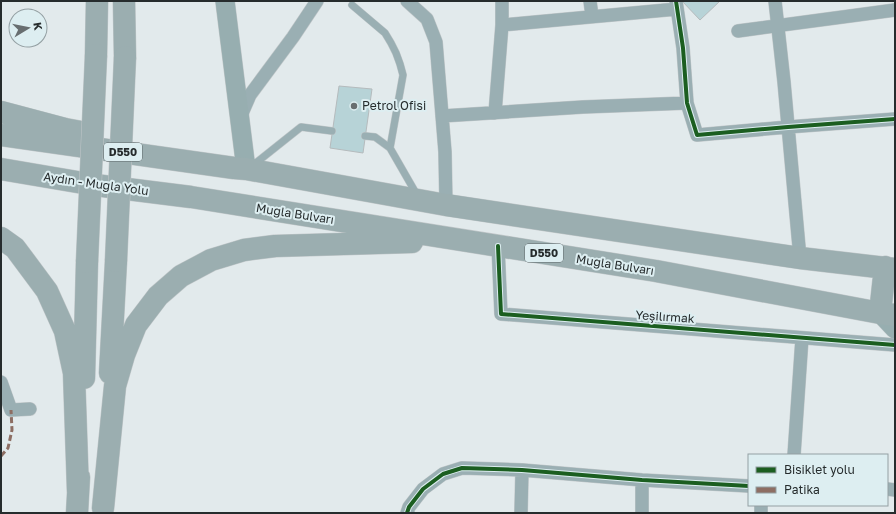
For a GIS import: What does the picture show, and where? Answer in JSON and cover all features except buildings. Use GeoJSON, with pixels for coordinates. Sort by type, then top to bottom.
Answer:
{"type":"FeatureCollection","features":[{"type":"Feature","properties":{"kind":"highway"},"geometry":{"type":"LineString","coordinates":[[77,513],[84,366],[97,1]]}},
{"type":"Feature","properties":{"kind":"highway"},"geometry":{"type":"LineString","coordinates":[[103,511],[125,56],[124,1]]}},
{"type":"Feature","properties":{"kind":"highway"},"geometry":{"type":"LineString","coordinates":[[1,112],[65,129],[171,149],[243,169]]}},
{"type":"Feature","properties":{"kind":"highway","name":"D550"},"geometry":{"type":"LineString","coordinates":[[1,135],[243,169],[446,205],[800,258],[890,268]]}},
{"type":"Feature","properties":{"kind":"highway","name":"Aydın - Muğla Yolu"},"geometry":{"type":"LineString","coordinates":[[1,169],[95,185],[191,197]]}},
{"type":"Feature","properties":{"kind":"highway","name":"Muğla Bulvarı"},"geometry":{"type":"LineString","coordinates":[[191,197],[656,271],[888,314]]}},
{"type":"Feature","properties":{"kind":"highway"},"geometry":{"type":"LineString","coordinates":[[1,238],[15,248],[47,291],[65,331],[74,373],[78,491]]}},
{"type":"Feature","properties":{"kind":"highway"},"geometry":{"type":"LineString","coordinates":[[103,511],[115,386],[124,355],[136,325],[158,296],[181,276],[211,260],[244,250],[275,246],[467,241]]}},
{"type":"Feature","properties":{"kind":"highway"},"geometry":{"type":"LineString","coordinates":[[888,314],[890,268]]}},
{"type":"Feature","properties":{"kind":"main road"},"geometry":{"type":"LineString","coordinates":[[225,1],[240,119],[243,169]]}},
{"type":"Feature","properties":{"kind":"main road"},"geometry":{"type":"LineString","coordinates":[[888,314],[895,329]]}},
{"type":"Feature","properties":{"kind":"street"},"geometry":{"type":"LineString","coordinates":[[240,119],[250,95],[293,37],[317,1]]}},
{"type":"Feature","properties":{"kind":"street"},"geometry":{"type":"LineString","coordinates":[[407,1],[427,19],[436,42],[445,152],[446,205]]}},
{"type":"Feature","properties":{"kind":"street"},"geometry":{"type":"LineString","coordinates":[[495,113],[502,25],[502,1]]}},
{"type":"Feature","properties":{"kind":"street"},"geometry":{"type":"LineString","coordinates":[[590,1],[592,16]]}},
{"type":"Feature","properties":{"kind":"street"},"geometry":{"type":"LineString","coordinates":[[775,1],[800,258]]}},
{"type":"Feature","properties":{"kind":"street"},"geometry":{"type":"LineString","coordinates":[[502,25],[592,16],[677,5],[683,48],[687,103],[697,135],[895,119]]}},
{"type":"Feature","properties":{"kind":"street"},"geometry":{"type":"LineString","coordinates":[[738,32],[895,10]]}},
{"type":"Feature","properties":{"kind":"street"},"geometry":{"type":"LineString","coordinates":[[442,116],[583,107],[687,103]]}},
{"type":"Feature","properties":{"kind":"street","name":"Yeşilırmak"},"geometry":{"type":"LineString","coordinates":[[498,246],[501,314],[895,345]]}},
{"type":"Feature","properties":{"kind":"street"},"geometry":{"type":"LineString","coordinates":[[794,454],[802,338]]}},
{"type":"Feature","properties":{"kind":"street"},"geometry":{"type":"LineString","coordinates":[[1,382],[11,410],[30,408]]}},
{"type":"Feature","properties":{"kind":"street"},"geometry":{"type":"LineString","coordinates":[[407,513],[408,507],[423,489],[443,474],[462,468],[522,470],[642,480],[748,486]]}},
{"type":"Feature","properties":{"kind":"street"},"geometry":{"type":"LineString","coordinates":[[521,513],[522,470]]}},
{"type":"Feature","properties":{"kind":"street"},"geometry":{"type":"LineString","coordinates":[[642,480],[642,513]]}},
{"type":"Feature","properties":{"kind":"lane"},"geometry":{"type":"LineString","coordinates":[[352,5],[385,33],[391,43],[403,75],[390,148]]}},
{"type":"Feature","properties":{"kind":"lane"},"geometry":{"type":"LineString","coordinates":[[243,169],[301,127],[332,131]]}},
{"type":"Feature","properties":{"kind":"lane"},"geometry":{"type":"LineString","coordinates":[[365,136],[375,137],[390,148],[420,200]]}},
{"type":"Feature","properties":{"kind":"marked path"},"geometry":{"type":"LineString","coordinates":[[1,456],[8,448],[12,430],[11,410]]}},
{"type":"Feature","properties":{"kind":"cycle path"},"geometry":{"type":"LineString","coordinates":[[676,1],[683,48],[687,103],[697,135],[895,119]]}},
{"type":"Feature","properties":{"kind":"cycle path"},"geometry":{"type":"LineString","coordinates":[[498,246],[501,314],[895,345]]}},
{"type":"Feature","properties":{"kind":"cycle path"},"geometry":{"type":"LineString","coordinates":[[407,513],[409,507],[423,489],[443,474],[462,468],[522,470],[642,480],[748,486]]}},
{"type":"Feature","properties":{"kind":"place","name":"Petrol Ofisi"},"geometry":{"type":"Point","coordinates":[354,106]}}]}
